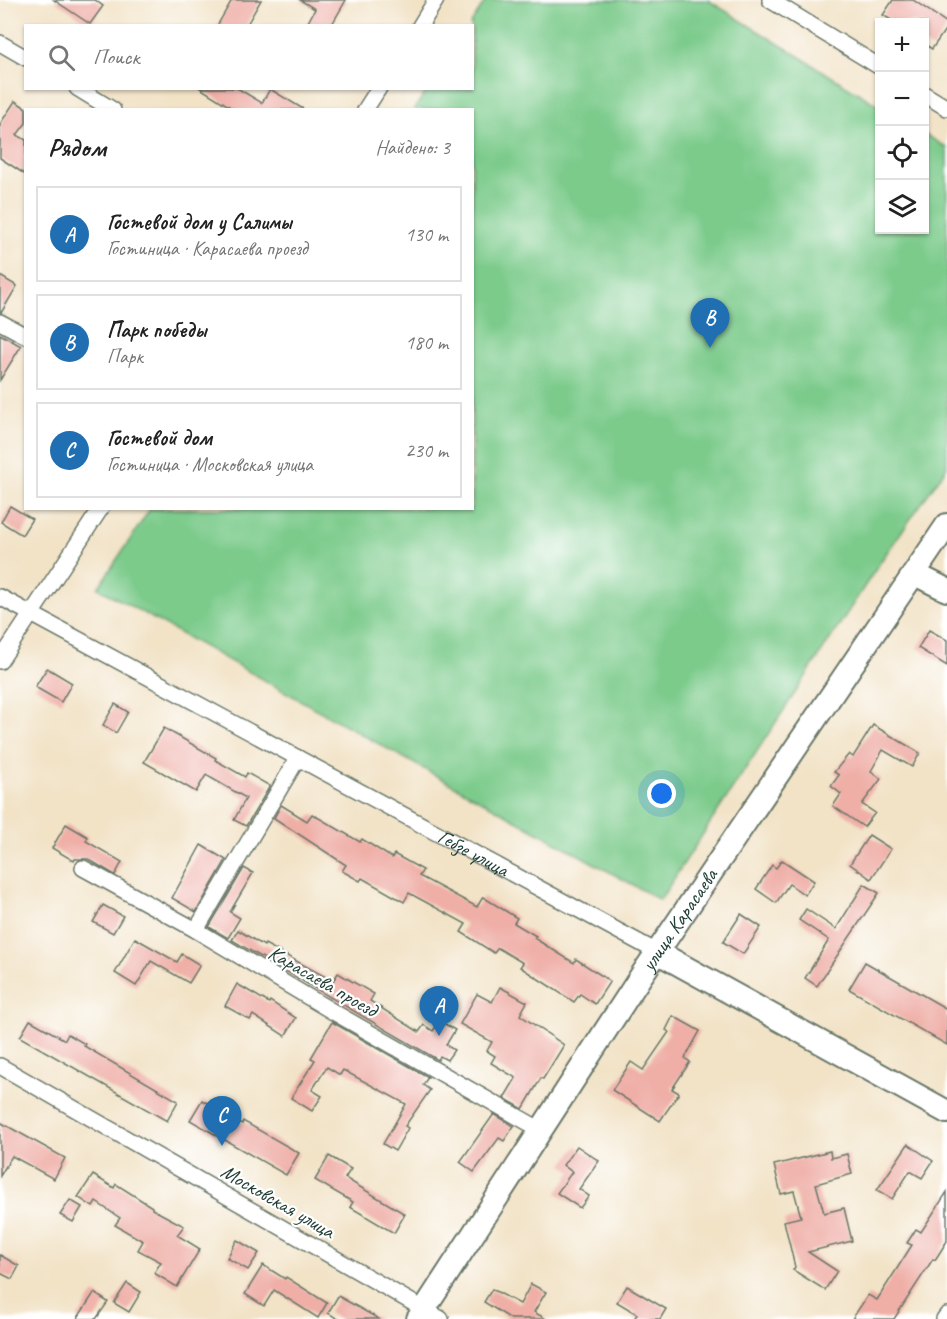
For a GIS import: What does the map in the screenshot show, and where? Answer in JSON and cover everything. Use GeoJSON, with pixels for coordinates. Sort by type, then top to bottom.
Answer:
{"type":"FeatureCollection","features":[{"type":"Feature","properties":{"kind":"main road","name":"улица Карасаева"},"geometry":{"type":"LineString","coordinates":[[428,1316],[541,1130],[657,952],[947,525]]}},
{"type":"Feature","properties":{"kind":"main road"},"geometry":{"type":"LineString","coordinates":[[915,574],[947,590]]}},
{"type":"Feature","properties":{"kind":"main road","name":"Гебзе улица"},"geometry":{"type":"LineString","coordinates":[[657,952],[947,1112]]}},
{"type":"Feature","properties":{"kind":"street"},"geometry":{"type":"LineString","coordinates":[[421,24],[436,0]]}},
{"type":"Feature","properties":{"kind":"street"},"geometry":{"type":"LineString","coordinates":[[770,0],[875,65]]}},
{"type":"Feature","properties":{"kind":"street"},"geometry":{"type":"LineString","coordinates":[[0,43],[24,57]]}},
{"type":"Feature","properties":{"kind":"street"},"geometry":{"type":"LineString","coordinates":[[80,90],[110,108]]}},
{"type":"Feature","properties":{"kind":"street"},"geometry":{"type":"LineString","coordinates":[[366,108],[378,90]]}},
{"type":"Feature","properties":{"kind":"street"},"geometry":{"type":"LineString","coordinates":[[929,97],[947,108]]}},
{"type":"Feature","properties":{"kind":"street"},"geometry":{"type":"LineString","coordinates":[[0,322],[24,335]]}},
{"type":"Feature","properties":{"kind":"street"},"geometry":{"type":"LineString","coordinates":[[0,661],[99,510]]}},
{"type":"Feature","properties":{"kind":"street","name":"Гебзе улица"},"geometry":{"type":"LineString","coordinates":[[0,597],[657,952]]}},
{"type":"Feature","properties":{"kind":"street"},"geometry":{"type":"LineString","coordinates":[[196,930],[298,758]]}},
{"type":"Feature","properties":{"kind":"street","name":"Карасаева проезд"},"geometry":{"type":"LineString","coordinates":[[83,868],[196,930],[330,1010],[541,1130]]}},
{"type":"Feature","properties":{"kind":"street","name":"Московская улица"},"geometry":{"type":"LineString","coordinates":[[0,1066],[428,1316]]}},
{"type":"Feature","properties":{"kind":"street"},"geometry":{"type":"LineString","coordinates":[[944,1319],[947,1315]]}},
{"type":"Feature","properties":{"kind":"green space"},"geometry":{"type":"Polygon","coordinates":[[[486,0],[708,0],[875,104],[875,234],[929,234],[929,137],[947,148],[947,467],[881,561],[660,900],[98,588],[149,510],[474,510],[474,108],[415,108],[427,90],[474,90],[474,24],[471,24],[486,0]]]}},
{"type":"Feature","properties":{"kind":"building"},"geometry":{"type":"Polygon","coordinates":[[[54,0],[95,0],[103,6],[90,24],[54,0]]]}},
{"type":"Feature","properties":{"kind":"building"},"geometry":{"type":"Polygon","coordinates":[[[232,0],[261,0],[247,24],[218,24],[232,0]]]}},
{"type":"Feature","properties":{"kind":"building"},"geometry":{"type":"Polygon","coordinates":[[[300,0],[346,0],[332,24],[307,24],[315,9],[300,0]]]}},
{"type":"Feature","properties":{"kind":"building"},"geometry":{"type":"Polygon","coordinates":[[[893,0],[913,0],[947,23],[947,27],[932,49],[929,47],[929,18],[888,18],[883,15],[893,0]]]}},
{"type":"Feature","properties":{"kind":"building"},"geometry":{"type":"Polygon","coordinates":[[[203,90],[240,90],[262,103],[272,90],[302,108],[232,108],[203,90]]]}},
{"type":"Feature","properties":{"kind":"building"},"geometry":{"type":"Polygon","coordinates":[[[15,101],[26,108],[24,108],[24,126],[17,135],[24,139],[24,174],[0,158],[0,124],[15,101]]]}},
{"type":"Feature","properties":{"kind":"building"},"geometry":{"type":"Polygon","coordinates":[[[0,276],[17,286],[1,313],[0,312],[0,276]]]}},
{"type":"Feature","properties":{"kind":"building"},"geometry":{"type":"Polygon","coordinates":[[[0,334],[21,346],[0,380],[0,334]]]}},
{"type":"Feature","properties":{"kind":"building"},"geometry":{"type":"Polygon","coordinates":[[[10,506],[32,519],[22,535],[1,522],[10,506]]]}},
{"type":"Feature","properties":{"kind":"building"},"geometry":{"type":"Polygon","coordinates":[[[929,630],[947,640],[947,666],[918,648],[929,630]]]}},
{"type":"Feature","properties":{"kind":"building"},"geometry":{"type":"Polygon","coordinates":[[[47,668],[72,683],[61,702],[35,687],[47,668]]]}},
{"type":"Feature","properties":{"kind":"building"},"geometry":{"type":"Polygon","coordinates":[[[115,704],[128,712],[116,733],[103,725],[115,704]]]}},
{"type":"Feature","properties":{"kind":"building"},"geometry":{"type":"Polygon","coordinates":[[[873,725],[920,753],[912,767],[883,750],[871,771],[881,779],[862,804],[875,813],[864,827],[833,806],[841,794],[831,786],[839,775],[834,772],[849,754],[853,757],[873,725]]]}},
{"type":"Feature","properties":{"kind":"building"},"geometry":{"type":"Polygon","coordinates":[[[164,728],[245,777],[247,773],[270,786],[246,826],[234,820],[246,798],[206,775],[196,792],[144,762],[164,728]]]}},
{"type":"Feature","properties":{"kind":"building"},"geometry":{"type":"Polygon","coordinates":[[[281,805],[307,821],[312,814],[360,842],[362,839],[392,858],[394,854],[423,870],[419,876],[477,907],[483,897],[517,918],[514,923],[536,936],[534,938],[574,963],[576,959],[610,981],[595,1004],[580,994],[574,1002],[520,967],[523,963],[498,948],[494,953],[461,932],[466,924],[409,893],[404,902],[362,878],[360,881],[342,871],[346,865],[274,818],[281,805]]]}},
{"type":"Feature","properties":{"kind":"building"},"geometry":{"type":"Polygon","coordinates":[[[66,824],[88,837],[86,841],[122,862],[115,875],[88,859],[75,859],[74,861],[52,848],[66,824]]]}},
{"type":"Feature","properties":{"kind":"building"},"geometry":{"type":"Polygon","coordinates":[[[869,835],[891,849],[871,879],[850,864],[869,835]]]}},
{"type":"Feature","properties":{"kind":"building"},"geometry":{"type":"Polygon","coordinates":[[[201,845],[226,860],[196,912],[172,898],[201,845]]]}},
{"type":"Feature","properties":{"kind":"building"},"geometry":{"type":"Polygon","coordinates":[[[782,860],[814,881],[805,895],[789,884],[776,903],[756,889],[772,865],[776,868],[782,860]]]}},
{"type":"Feature","properties":{"kind":"building"},"geometry":{"type":"Polygon","coordinates":[[[244,868],[253,873],[230,912],[240,918],[228,938],[209,927],[244,868]]]}},
{"type":"Feature","properties":{"kind":"building"},"geometry":{"type":"Polygon","coordinates":[[[864,884],[879,893],[817,986],[805,978],[829,940],[799,920],[806,909],[836,929],[864,884]]]}},
{"type":"Feature","properties":{"kind":"building"},"geometry":{"type":"Polygon","coordinates":[[[103,905],[123,916],[113,933],[93,922],[103,905]]]}},
{"type":"Feature","properties":{"kind":"building"},"geometry":{"type":"Polygon","coordinates":[[[741,914],[761,927],[743,954],[723,942],[741,914]]]}},
{"type":"Feature","properties":{"kind":"building"},"geometry":{"type":"Polygon","coordinates":[[[238,930],[333,981],[338,973],[374,994],[370,1001],[419,1032],[424,1025],[433,1031],[440,1021],[455,1030],[446,1045],[454,1050],[447,1060],[440,1056],[438,1060],[232,940],[238,930]]]}},
{"type":"Feature","properties":{"kind":"building"},"geometry":{"type":"Polygon","coordinates":[[[135,938],[177,962],[182,954],[200,965],[189,983],[151,961],[136,986],[115,973],[135,938]]]}},
{"type":"Feature","properties":{"kind":"building"},"geometry":{"type":"Polygon","coordinates":[[[865,962],[947,1009],[947,1045],[849,989],[865,962]]]}},
{"type":"Feature","properties":{"kind":"building"},"geometry":{"type":"Polygon","coordinates":[[[237,984],[296,1018],[285,1036],[253,1015],[250,1020],[225,1006],[237,984]]]}},
{"type":"Feature","properties":{"kind":"building"},"geometry":{"type":"Polygon","coordinates":[[[500,987],[527,1002],[520,1015],[564,1045],[523,1109],[504,1098],[516,1078],[491,1063],[495,1056],[487,1051],[492,1042],[460,1024],[477,994],[492,1002],[500,987]]]}},
{"type":"Feature","properties":{"kind":"building"},"geometry":{"type":"Polygon","coordinates":[[[673,1016],[700,1031],[685,1058],[690,1062],[672,1089],[679,1093],[660,1121],[612,1090],[631,1062],[643,1070],[669,1032],[666,1030],[673,1016]]]}},
{"type":"Feature","properties":{"kind":"building"},"geometry":{"type":"Polygon","coordinates":[[[30,1020],[65,1040],[68,1034],[85,1044],[84,1046],[178,1101],[167,1121],[20,1037],[30,1020]]]}},
{"type":"Feature","properties":{"kind":"building"},"geometry":{"type":"Polygon","coordinates":[[[332,1022],[428,1077],[423,1085],[430,1090],[405,1126],[408,1128],[395,1151],[383,1144],[406,1104],[343,1070],[340,1075],[327,1067],[312,1090],[322,1096],[312,1111],[291,1098],[315,1060],[311,1058],[332,1022]]]}},
{"type":"Feature","properties":{"kind":"building"},"geometry":{"type":"Polygon","coordinates":[[[202,1100],[242,1124],[243,1121],[299,1153],[286,1175],[190,1120],[202,1100]]]}},
{"type":"Feature","properties":{"kind":"building"},"geometry":{"type":"Polygon","coordinates":[[[494,1114],[514,1126],[504,1141],[499,1138],[474,1172],[460,1162],[494,1114]]]}},
{"type":"Feature","properties":{"kind":"building"},"geometry":{"type":"Polygon","coordinates":[[[0,1122],[65,1158],[54,1179],[12,1156],[0,1176],[0,1122]]]}},
{"type":"Feature","properties":{"kind":"building"},"geometry":{"type":"Polygon","coordinates":[[[908,1144],[933,1161],[922,1178],[910,1171],[892,1199],[877,1190],[908,1144]]]}},
{"type":"Feature","properties":{"kind":"building"},"geometry":{"type":"Polygon","coordinates":[[[577,1146],[599,1161],[579,1189],[589,1196],[580,1208],[557,1193],[572,1172],[563,1165],[577,1146]]]}},
{"type":"Feature","properties":{"kind":"building"},"geometry":{"type":"Polygon","coordinates":[[[830,1151],[831,1158],[847,1154],[852,1174],[816,1184],[824,1213],[844,1208],[852,1241],[808,1252],[837,1271],[825,1290],[793,1270],[795,1267],[784,1221],[801,1217],[794,1191],[781,1194],[774,1165],[830,1151]]]}},
{"type":"Feature","properties":{"kind":"building"},"geometry":{"type":"Polygon","coordinates":[[[329,1156],[351,1169],[345,1178],[405,1214],[394,1233],[350,1207],[353,1202],[315,1180],[329,1156]]]}},
{"type":"Feature","properties":{"kind":"building"},"geometry":{"type":"Polygon","coordinates":[[[93,1175],[114,1188],[116,1184],[152,1209],[184,1226],[177,1235],[200,1249],[177,1287],[154,1273],[161,1262],[138,1250],[143,1241],[115,1225],[120,1218],[96,1202],[93,1207],[78,1197],[93,1175]]]}},
{"type":"Feature","properties":{"kind":"building"},"geometry":{"type":"Polygon","coordinates":[[[947,1192],[947,1241],[894,1319],[852,1319],[868,1295],[877,1300],[912,1245],[907,1243],[916,1229],[921,1232],[947,1192]]]}},
{"type":"Feature","properties":{"kind":"building"},"geometry":{"type":"Polygon","coordinates":[[[70,1200],[82,1207],[73,1222],[60,1215],[70,1200]]]}},
{"type":"Feature","properties":{"kind":"building"},"geometry":{"type":"Polygon","coordinates":[[[237,1240],[259,1253],[248,1270],[227,1258],[237,1240]]]}},
{"type":"Feature","properties":{"kind":"building"},"geometry":{"type":"Polygon","coordinates":[[[0,1255],[19,1266],[12,1279],[0,1273],[0,1255]]]}},
{"type":"Feature","properties":{"kind":"building"},"geometry":{"type":"Polygon","coordinates":[[[263,1265],[327,1303],[318,1318],[274,1290],[264,1306],[245,1294],[263,1265]]]}},
{"type":"Feature","properties":{"kind":"building"},"geometry":{"type":"Polygon","coordinates":[[[127,1283],[141,1292],[129,1312],[114,1303],[127,1283]]]}},
{"type":"Feature","properties":{"kind":"building"},"geometry":{"type":"Polygon","coordinates":[[[531,1284],[546,1292],[534,1312],[546,1319],[511,1319],[484,1302],[492,1289],[520,1304],[531,1284]]]}},
{"type":"Feature","properties":{"kind":"building"},"geometry":{"type":"Polygon","coordinates":[[[627,1286],[666,1309],[660,1319],[634,1319],[637,1314],[617,1302],[627,1286]]]}},
{"type":"Feature","properties":{"kind":"building"},"geometry":{"type":"Polygon","coordinates":[[[94,1293],[108,1302],[96,1319],[77,1319],[94,1293]]]}},
{"type":"Feature","properties":{"kind":"building"},"geometry":{"type":"Polygon","coordinates":[[[338,1296],[379,1319],[338,1319],[328,1313],[338,1296]]]}},
{"type":"Feature","properties":{"kind":"place","name":"Парк победы"},"geometry":{"type":"Point","coordinates":[710,348]}},
{"type":"Feature","properties":{"kind":"place","name":"Гостевой дом у Салимы"},"geometry":{"type":"Point","coordinates":[439,1036]}},
{"type":"Feature","properties":{"kind":"place","name":"Гостевой дом"},"geometry":{"type":"Point","coordinates":[222,1146]}}]}
